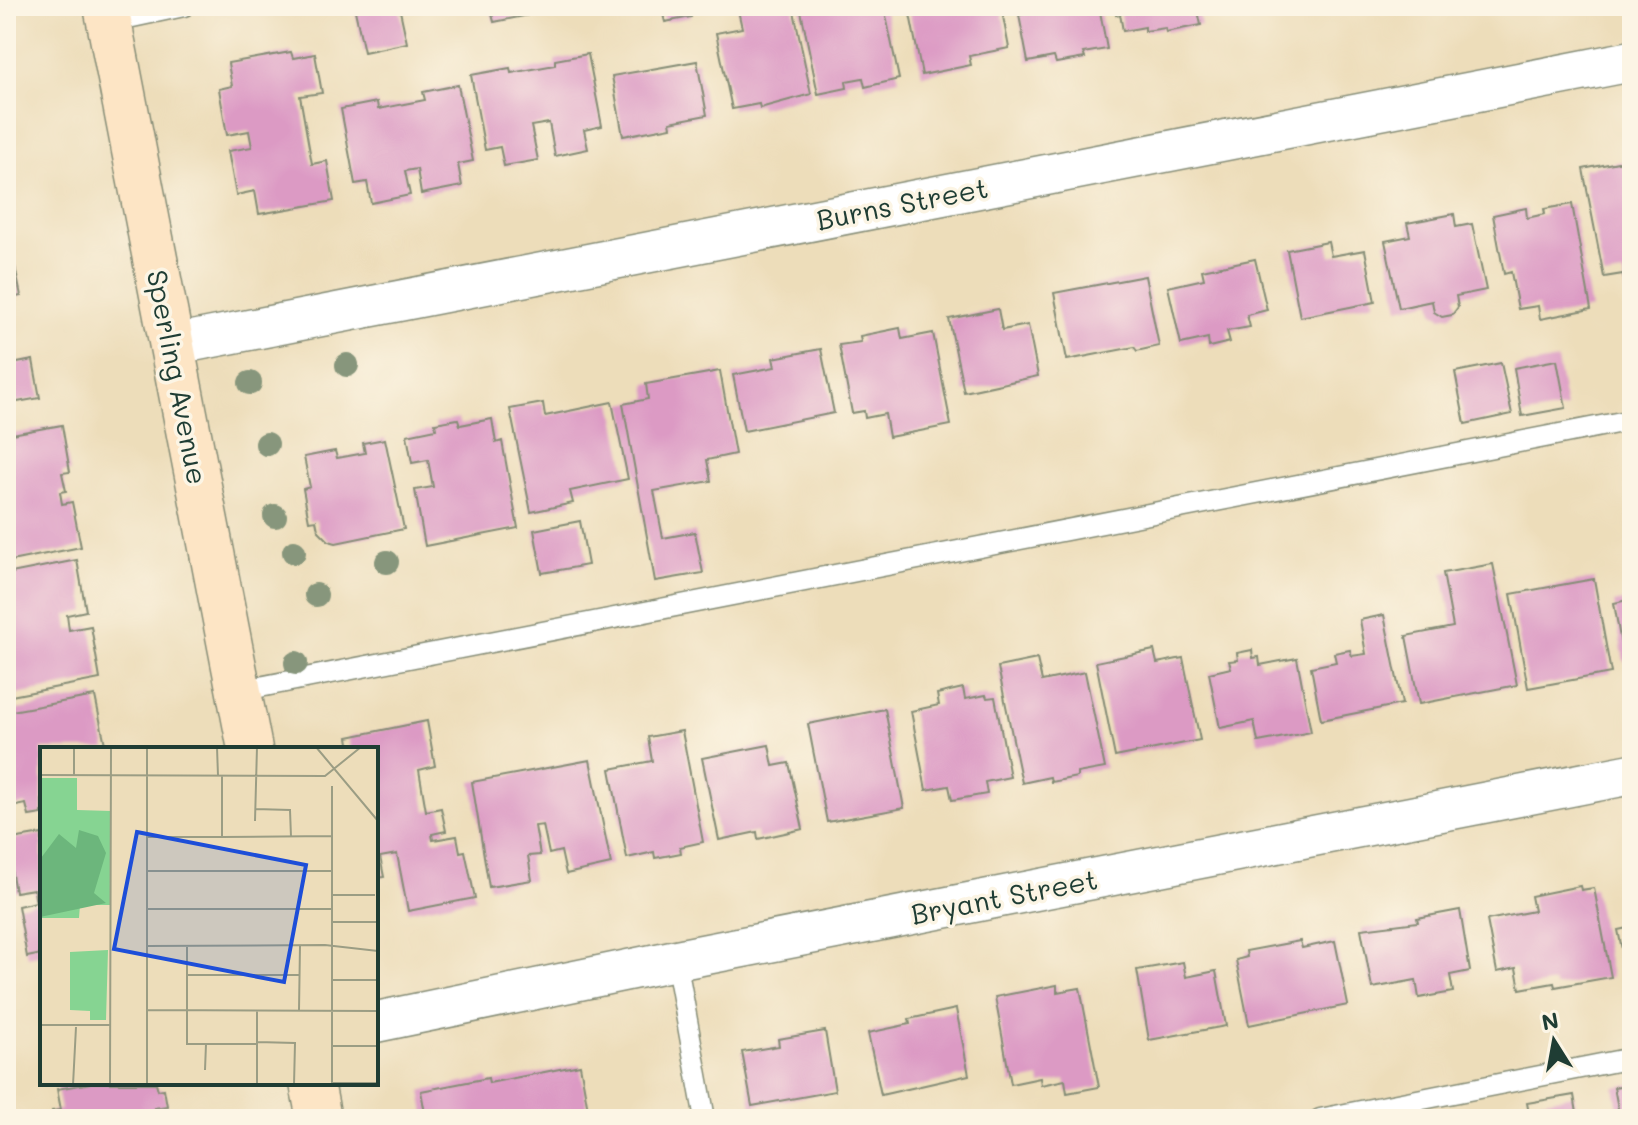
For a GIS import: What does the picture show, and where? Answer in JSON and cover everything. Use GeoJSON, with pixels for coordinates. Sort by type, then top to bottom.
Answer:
{"type":"FeatureCollection","features":[{"type":"Feature","properties":{"kind":"street","name":"Sperling Avenue"},"geometry":{"type":"LineString","coordinates":[[108,14],[250,747]]}},
{"type":"Feature","properties":{"kind":"street","name":"Burns Street"},"geometry":{"type":"LineString","coordinates":[[172,345],[1632,61]]}},
{"type":"Feature","properties":{"kind":"street","name":"Bryant Street"},"geometry":{"type":"LineString","coordinates":[[378,1022],[676,960],[1632,774]]}},
{"type":"Feature","properties":{"kind":"street"},"geometry":{"type":"LineString","coordinates":[[312,1085],[319,1119]]}},
{"type":"Feature","properties":{"kind":"lane"},"geometry":{"type":"LineString","coordinates":[[108,14],[184,6]]}},
{"type":"Feature","properties":{"kind":"lane"},"geometry":{"type":"LineString","coordinates":[[239,691],[1632,420]]}},
{"type":"Feature","properties":{"kind":"lane"},"geometry":{"type":"LineString","coordinates":[[676,960],[705,1119]]}},
{"type":"Feature","properties":{"kind":"lane"},"geometry":{"type":"LineString","coordinates":[[1320,1119],[1632,1058]]}},
{"type":"Feature","properties":{"kind":"building"},"geometry":{"type":"Polygon","coordinates":[[[354,6],[399,6],[407,43],[364,52],[354,6]]]}},
{"type":"Feature","properties":{"kind":"building"},"geometry":{"type":"Polygon","coordinates":[[[490,6],[537,6],[539,13],[494,22],[490,6]]]}},
{"type":"Feature","properties":{"kind":"building"},"geometry":{"type":"Polygon","coordinates":[[[661,6],[689,6],[691,17],[665,22],[661,6]]]}},
{"type":"Feature","properties":{"kind":"building"},"geometry":{"type":"Polygon","coordinates":[[[737,6],[793,6],[811,94],[760,108],[759,104],[732,109],[716,33],[742,28],[737,6]]]}},
{"type":"Feature","properties":{"kind":"building"},"geometry":{"type":"Polygon","coordinates":[[[800,6],[884,6],[899,79],[865,87],[863,78],[846,81],[847,88],[818,94],[800,6]]]}},
{"type":"Feature","properties":{"kind":"building"},"geometry":{"type":"Polygon","coordinates":[[[925,6],[1001,6],[1009,48],[969,56],[971,65],[922,75],[909,9],[925,6]]]}},
{"type":"Feature","properties":{"kind":"building"},"geometry":{"type":"Polygon","coordinates":[[[1022,6],[1099,6],[1107,49],[1083,53],[1085,58],[1056,63],[1054,57],[1028,62],[1019,15],[1024,14],[1022,6]]]}},
{"type":"Feature","properties":{"kind":"building"},"geometry":{"type":"Polygon","coordinates":[[[1114,6],[1197,6],[1201,25],[1166,32],[1165,28],[1145,31],[1145,27],[1123,31],[1120,14],[1116,15],[1114,6]]]}},
{"type":"Feature","properties":{"kind":"building"},"geometry":{"type":"Polygon","coordinates":[[[1219,6],[1284,7],[1253,13],[1252,9],[1221,14],[1219,6]]]}},
{"type":"Feature","properties":{"kind":"building"},"geometry":{"type":"Polygon","coordinates":[[[291,52],[293,58],[315,54],[322,93],[300,96],[312,164],[327,161],[334,201],[259,214],[255,191],[236,195],[228,151],[252,147],[249,131],[227,135],[219,89],[232,86],[228,63],[291,52]]]}},
{"type":"Feature","properties":{"kind":"building"},"geometry":{"type":"Polygon","coordinates":[[[588,54],[602,126],[584,130],[588,149],[555,156],[549,123],[531,126],[538,160],[504,166],[500,147],[485,150],[471,75],[510,68],[511,73],[555,65],[555,60],[588,54]]]}},
{"type":"Feature","properties":{"kind":"building"},"geometry":{"type":"Polygon","coordinates":[[[697,61],[707,115],[670,122],[671,127],[623,136],[612,76],[697,61]]]}},
{"type":"Feature","properties":{"kind":"building"},"geometry":{"type":"Polygon","coordinates":[[[458,85],[473,161],[458,164],[462,186],[421,194],[417,169],[405,171],[410,195],[371,203],[367,182],[355,184],[341,109],[377,102],[378,109],[425,100],[423,92],[458,85]]]}},
{"type":"Feature","properties":{"kind":"building"},"geometry":{"type":"Polygon","coordinates":[[[1623,161],[1624,167],[1632,165],[1632,305],[1629,306],[1623,274],[1604,277],[1583,169],[1623,161]]]}},
{"type":"Feature","properties":{"kind":"building"},"geometry":{"type":"Polygon","coordinates":[[[1572,204],[1591,309],[1540,319],[1538,306],[1518,309],[1511,272],[1504,274],[1493,215],[1526,208],[1527,218],[1545,214],[1544,209],[1572,204]]]}},
{"type":"Feature","properties":{"kind":"building"},"geometry":{"type":"Polygon","coordinates":[[[1454,214],[1456,227],[1472,224],[1486,290],[1456,296],[1458,307],[1452,315],[1442,317],[1434,312],[1432,301],[1399,308],[1385,241],[1410,236],[1407,223],[1454,214]]]}},
{"type":"Feature","properties":{"kind":"building"},"geometry":{"type":"Polygon","coordinates":[[[6,222],[21,296],[6,299],[6,222]]]}},
{"type":"Feature","properties":{"kind":"building"},"geometry":{"type":"Polygon","coordinates":[[[1328,242],[1331,256],[1365,250],[1375,302],[1300,317],[1287,250],[1328,242]]]}},
{"type":"Feature","properties":{"kind":"building"},"geometry":{"type":"Polygon","coordinates":[[[1255,259],[1267,310],[1247,315],[1250,327],[1227,331],[1230,342],[1209,347],[1208,338],[1181,344],[1168,287],[1204,279],[1202,270],[1255,259]]]}},
{"type":"Feature","properties":{"kind":"building"},"geometry":{"type":"Polygon","coordinates":[[[1145,276],[1159,346],[1137,351],[1134,347],[1067,360],[1054,293],[1145,276]]]}},
{"type":"Feature","properties":{"kind":"building"},"geometry":{"type":"Polygon","coordinates":[[[998,309],[1002,330],[1028,325],[1038,376],[964,392],[949,319],[998,309]]]}},
{"type":"Feature","properties":{"kind":"building"},"geometry":{"type":"Polygon","coordinates":[[[900,328],[902,339],[933,333],[951,425],[889,437],[885,414],[865,418],[864,411],[852,413],[839,345],[861,342],[860,336],[900,328]]]}},
{"type":"Feature","properties":{"kind":"building"},"geometry":{"type":"Polygon","coordinates":[[[821,349],[834,413],[744,431],[733,375],[775,367],[773,358],[821,349]]]}},
{"type":"Feature","properties":{"kind":"building"},"geometry":{"type":"Polygon","coordinates":[[[11,357],[12,364],[33,360],[40,398],[6,404],[6,358],[11,357]]]}},
{"type":"Feature","properties":{"kind":"building"},"geometry":{"type":"Polygon","coordinates":[[[1557,360],[1566,408],[1522,416],[1514,368],[1557,360]]]}},
{"type":"Feature","properties":{"kind":"building"},"geometry":{"type":"Polygon","coordinates":[[[1501,363],[1512,414],[1465,424],[1455,372],[1501,363]]]}},
{"type":"Feature","properties":{"kind":"building"},"geometry":{"type":"Polygon","coordinates":[[[720,371],[735,454],[707,460],[711,481],[654,491],[663,538],[695,532],[703,573],[655,581],[623,404],[648,399],[646,384],[720,371]]]}},
{"type":"Feature","properties":{"kind":"building"},"geometry":{"type":"Polygon","coordinates":[[[612,402],[628,479],[570,491],[573,503],[531,512],[510,409],[543,403],[545,416],[612,402]]]}},
{"type":"Feature","properties":{"kind":"building"},"geometry":{"type":"Polygon","coordinates":[[[458,419],[460,425],[492,419],[496,443],[502,441],[518,528],[425,546],[415,490],[433,487],[428,460],[412,463],[407,435],[436,429],[435,423],[458,419]]]}},
{"type":"Feature","properties":{"kind":"building"},"geometry":{"type":"Polygon","coordinates":[[[62,425],[70,472],[62,473],[66,491],[60,492],[62,504],[72,502],[81,547],[6,562],[6,435],[62,425]]]}},
{"type":"Feature","properties":{"kind":"building"},"geometry":{"type":"Polygon","coordinates":[[[385,439],[404,529],[336,543],[329,541],[318,530],[316,520],[309,521],[303,489],[310,487],[304,457],[335,451],[337,458],[365,453],[363,443],[385,439]]]}},
{"type":"Feature","properties":{"kind":"building"},"geometry":{"type":"Polygon","coordinates":[[[580,521],[588,565],[542,573],[534,530],[580,521]]]}},
{"type":"Feature","properties":{"kind":"building"},"geometry":{"type":"Polygon","coordinates":[[[77,560],[86,611],[67,615],[69,630],[91,626],[100,679],[6,697],[6,574],[77,560]]]}},
{"type":"Feature","properties":{"kind":"building"},"geometry":{"type":"Polygon","coordinates":[[[1493,564],[1517,685],[1419,704],[1406,636],[1453,627],[1443,573],[1493,564]]]}},
{"type":"Feature","properties":{"kind":"building"},"geometry":{"type":"Polygon","coordinates":[[[1594,579],[1611,673],[1528,688],[1511,594],[1594,579]]]}},
{"type":"Feature","properties":{"kind":"building"},"geometry":{"type":"Polygon","coordinates":[[[1632,599],[1632,661],[1624,662],[1614,603],[1632,599]]]}},
{"type":"Feature","properties":{"kind":"building"},"geometry":{"type":"Polygon","coordinates":[[[1384,615],[1402,704],[1321,720],[1311,667],[1336,662],[1334,653],[1350,650],[1352,656],[1366,654],[1360,620],[1384,615]]]}},
{"type":"Feature","properties":{"kind":"building"},"geometry":{"type":"Polygon","coordinates":[[[1154,650],[1157,663],[1183,658],[1200,740],[1115,757],[1096,662],[1154,650]]]}},
{"type":"Feature","properties":{"kind":"building"},"geometry":{"type":"Polygon","coordinates":[[[1252,650],[1253,658],[1259,657],[1260,665],[1297,658],[1311,732],[1258,742],[1254,721],[1220,728],[1209,673],[1231,668],[1229,661],[1238,660],[1237,653],[1252,650]]]}},
{"type":"Feature","properties":{"kind":"building"},"geometry":{"type":"Polygon","coordinates":[[[1037,659],[1042,681],[1085,672],[1105,768],[1051,782],[1050,777],[1022,783],[998,667],[1037,659]]]}},
{"type":"Feature","properties":{"kind":"building"},"geometry":{"type":"Polygon","coordinates":[[[963,688],[965,699],[986,695],[987,698],[995,697],[1010,777],[985,782],[987,794],[952,800],[949,786],[926,790],[911,711],[939,705],[937,694],[963,688]]]}},
{"type":"Feature","properties":{"kind":"building"},"geometry":{"type":"Polygon","coordinates":[[[95,696],[106,747],[40,747],[40,814],[29,816],[26,804],[6,808],[6,712],[95,696]]]}},
{"type":"Feature","properties":{"kind":"building"},"geometry":{"type":"Polygon","coordinates":[[[885,709],[904,808],[827,822],[808,724],[885,709]]]}},
{"type":"Feature","properties":{"kind":"building"},"geometry":{"type":"Polygon","coordinates":[[[427,721],[435,766],[419,770],[426,811],[441,808],[446,831],[432,834],[433,840],[457,836],[460,852],[465,851],[475,898],[408,911],[397,854],[380,857],[384,877],[378,878],[378,747],[350,747],[348,737],[427,721]]]}},
{"type":"Feature","properties":{"kind":"building"},"geometry":{"type":"Polygon","coordinates":[[[682,731],[703,842],[680,847],[681,853],[655,858],[654,852],[627,858],[610,769],[652,761],[648,737],[682,731]]]}},
{"type":"Feature","properties":{"kind":"building"},"geometry":{"type":"Polygon","coordinates":[[[769,745],[773,766],[789,763],[803,829],[758,839],[757,832],[719,840],[702,758],[769,745]]]}},
{"type":"Feature","properties":{"kind":"building"},"geometry":{"type":"Polygon","coordinates":[[[590,760],[611,864],[566,874],[561,851],[549,854],[543,825],[535,826],[540,855],[528,856],[532,880],[489,887],[472,782],[590,760]]]}},
{"type":"Feature","properties":{"kind":"building"},"geometry":{"type":"Polygon","coordinates":[[[40,834],[40,954],[27,957],[18,906],[36,902],[34,889],[15,892],[6,840],[40,834]]]}},
{"type":"Feature","properties":{"kind":"building"},"geometry":{"type":"Polygon","coordinates":[[[1580,886],[1581,890],[1594,888],[1611,977],[1555,987],[1554,983],[1520,989],[1516,968],[1497,972],[1487,920],[1534,911],[1531,896],[1580,886]]]}},
{"type":"Feature","properties":{"kind":"building"},"geometry":{"type":"Polygon","coordinates":[[[1460,910],[1470,971],[1450,975],[1453,992],[1419,998],[1416,980],[1372,988],[1361,929],[1418,922],[1417,918],[1460,910]]]}},
{"type":"Feature","properties":{"kind":"building"},"geometry":{"type":"Polygon","coordinates":[[[1632,927],[1632,984],[1629,984],[1618,930],[1632,927]]]}},
{"type":"Feature","properties":{"kind":"building"},"geometry":{"type":"Polygon","coordinates":[[[1300,941],[1302,948],[1335,941],[1348,1005],[1249,1025],[1236,960],[1247,957],[1246,951],[1300,941]]]}},
{"type":"Feature","properties":{"kind":"building"},"geometry":{"type":"Polygon","coordinates":[[[1183,962],[1186,977],[1216,971],[1226,1026],[1149,1040],[1137,970],[1183,962]]]}},
{"type":"Feature","properties":{"kind":"building"},"geometry":{"type":"Polygon","coordinates":[[[1057,985],[1057,992],[1080,988],[1099,1087],[1067,1093],[1065,1080],[1041,1085],[1040,1078],[1011,1084],[995,997],[1057,985]]]}},
{"type":"Feature","properties":{"kind":"building"},"geometry":{"type":"Polygon","coordinates":[[[956,1009],[969,1075],[881,1095],[868,1033],[910,1024],[909,1019],[956,1009]]]}},
{"type":"Feature","properties":{"kind":"building"},"geometry":{"type":"Polygon","coordinates":[[[825,1031],[835,1091],[752,1106],[742,1052],[779,1046],[778,1039],[825,1031]]]}},
{"type":"Feature","properties":{"kind":"building"},"geometry":{"type":"Polygon","coordinates":[[[580,1065],[589,1115],[578,1119],[426,1119],[421,1091],[488,1078],[489,1083],[580,1065]]]}},
{"type":"Feature","properties":{"kind":"building"},"geometry":{"type":"Polygon","coordinates":[[[1632,1084],[1632,1119],[1620,1119],[1614,1087],[1632,1084]]]}},
{"type":"Feature","properties":{"kind":"building"},"geometry":{"type":"Polygon","coordinates":[[[80,1085],[157,1085],[158,1090],[164,1089],[167,1106],[154,1108],[156,1119],[53,1119],[52,1111],[61,1110],[57,1089],[80,1085]]]}},
{"type":"Feature","properties":{"kind":"building"},"geometry":{"type":"Polygon","coordinates":[[[1574,1095],[1578,1119],[1530,1119],[1527,1103],[1574,1095]]]}}]}
